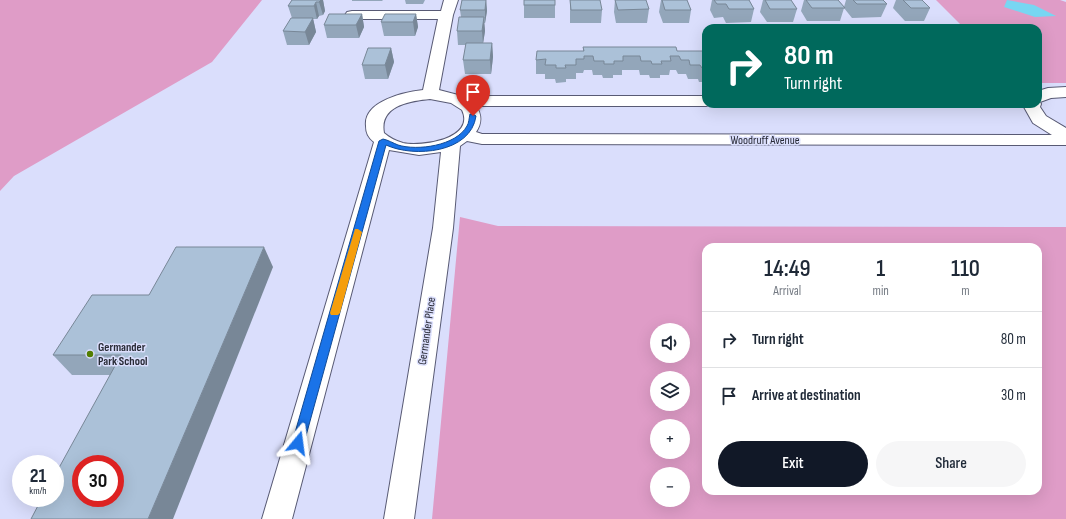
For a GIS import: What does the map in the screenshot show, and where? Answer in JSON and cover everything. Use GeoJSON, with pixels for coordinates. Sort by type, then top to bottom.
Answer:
{"type":"FeatureCollection","features":[{"type":"Feature","properties":{"kind":"street"},"geometry":{"type":"LineString","coordinates":[[430,94],[446,15],[451,0]]}},
{"type":"Feature","properties":{"kind":"street"},"geometry":{"type":"LineString","coordinates":[[352,15],[446,15]]}},
{"type":"Feature","properties":{"kind":"street"},"geometry":{"type":"LineString","coordinates":[[1042,96],[1048,93],[1066,92]]}},
{"type":"Feature","properties":{"kind":"street"},"geometry":{"type":"LineString","coordinates":[[430,94],[448,96],[461,101],[468,107],[473,116],[471,126],[457,139],[432,149],[413,150],[396,147],[383,141],[376,134],[373,124],[377,115],[386,106],[398,99],[430,94]]}},
{"type":"Feature","properties":{"kind":"street"},"geometry":{"type":"LineString","coordinates":[[461,101],[702,101]]}},
{"type":"Feature","properties":{"kind":"street"},"geometry":{"type":"LineString","coordinates":[[1033,108],[1039,119],[1066,136]]}},
{"type":"Feature","properties":{"kind":"street","name":"Woodruff Avenue"},"geometry":{"type":"LineString","coordinates":[[457,139],[1066,140]]}},
{"type":"Feature","properties":{"kind":"street","name":"Germander Place"},"geometry":{"type":"LineString","coordinates":[[399,519],[442,228],[457,139]]}},
{"type":"Feature","properties":{"kind":"street"},"geometry":{"type":"LineString","coordinates":[[277,519],[383,141]]}},
{"type":"Feature","properties":{"kind":"shaded area"},"geometry":{"type":"Polygon","coordinates":[[[0,0],[262,0],[212,62],[14,176],[0,191],[0,0]]]}},
{"type":"Feature","properties":{"kind":"shaded area"},"geometry":{"type":"Polygon","coordinates":[[[936,0],[1060,0],[1066,2],[1066,83],[1042,83],[1042,24],[960,24],[936,0]]]}},
{"type":"Feature","properties":{"kind":"shaded area"},"geometry":{"type":"Polygon","coordinates":[[[460,217],[498,226],[1066,227],[1066,519],[432,519],[460,217]]]}},
{"type":"Feature","properties":{"kind":"water"},"geometry":{"type":"Polygon","coordinates":[[[1007,0],[1034,5],[1056,16],[1035,17],[1004,7],[1007,0]]]}},
{"type":"Feature","properties":{"kind":"building"},"geometry":{"type":"Polygon","coordinates":[[[292,0],[321,0],[316,2],[314,6],[288,6],[292,0]]]}},
{"type":"Feature","properties":{"kind":"building"},"geometry":{"type":"Polygon","coordinates":[[[462,0],[486,0],[485,10],[460,10],[462,0]]]}},
{"type":"Feature","properties":{"kind":"building"},"geometry":{"type":"Polygon","coordinates":[[[524,0],[555,0],[555,5],[524,5],[524,0]]]}},
{"type":"Feature","properties":{"kind":"building"},"geometry":{"type":"Polygon","coordinates":[[[570,0],[600,0],[602,10],[571,10],[570,0]]]}},
{"type":"Feature","properties":{"kind":"building"},"geometry":{"type":"Polygon","coordinates":[[[615,0],[646,0],[649,9],[618,10],[615,0]]]}},
{"type":"Feature","properties":{"kind":"building"},"geometry":{"type":"Polygon","coordinates":[[[662,0],[687,0],[691,10],[665,10],[662,0]]]}},
{"type":"Feature","properties":{"kind":"building"},"geometry":{"type":"Polygon","coordinates":[[[714,0],[749,0],[754,9],[729,9],[726,4],[717,4],[714,0]]]}},
{"type":"Feature","properties":{"kind":"building"},"geometry":{"type":"Polygon","coordinates":[[[765,0],[791,0],[797,9],[770,9],[765,0]]]}},
{"type":"Feature","properties":{"kind":"building"},"geometry":{"type":"Polygon","coordinates":[[[806,0],[838,0],[845,8],[812,8],[806,0]]]}},
{"type":"Feature","properties":{"kind":"building"},"geometry":{"type":"Polygon","coordinates":[[[853,0],[883,0],[887,4],[857,4],[853,0]]]}},
{"type":"Feature","properties":{"kind":"building"},"geometry":{"type":"Polygon","coordinates":[[[903,0],[922,0],[930,8],[911,8],[903,0]]]}},
{"type":"Feature","properties":{"kind":"building"},"geometry":{"type":"Polygon","coordinates":[[[329,14],[362,14],[356,25],[324,25],[329,14]]]}},
{"type":"Feature","properties":{"kind":"building"},"geometry":{"type":"Polygon","coordinates":[[[385,14],[416,14],[413,22],[381,22],[385,14]]]}},
{"type":"Feature","properties":{"kind":"building"},"geometry":{"type":"Polygon","coordinates":[[[459,17],[484,17],[482,31],[457,31],[459,17]]]}},
{"type":"Feature","properties":{"kind":"building"},"geometry":{"type":"Polygon","coordinates":[[[291,18],[313,18],[305,32],[283,31],[291,18]]]}},
{"type":"Feature","properties":{"kind":"building"},"geometry":{"type":"Polygon","coordinates":[[[466,43],[492,43],[490,60],[463,60],[466,43]]]}},
{"type":"Feature","properties":{"kind":"building"},"geometry":{"type":"Polygon","coordinates":[[[583,47],[676,47],[677,51],[702,51],[702,68],[700,65],[690,65],[689,60],[681,60],[679,56],[670,56],[671,61],[661,61],[662,64],[652,64],[651,61],[641,61],[640,56],[623,56],[623,61],[614,61],[614,64],[604,64],[604,61],[594,61],[593,56],[584,56],[584,59],[576,59],[576,65],[565,65],[566,68],[556,68],[556,65],[545,65],[546,59],[536,60],[537,51],[584,51],[583,47]]]}},
{"type":"Feature","properties":{"kind":"building"},"geometry":{"type":"Polygon","coordinates":[[[368,48],[391,48],[385,65],[362,65],[368,48]]]}},
{"type":"Feature","properties":{"kind":"building"},"geometry":{"type":"Polygon","coordinates":[[[176,247],[264,247],[148,519],[31,519],[37,507],[64,507],[64,459],[121,355],[53,355],[92,295],[149,295],[176,247]]]}},
{"type":"Feature","properties":{"kind":"slow traffic"},"geometry":{"type":"LineString","coordinates":[[335,313],[358,232]]}},
{"type":"Feature","properties":{"kind":"place","name":"Germander Park School"},"geometry":{"type":"Point","coordinates":[90,354]}},
{"type":"Feature","properties":{"kind":"route"},"geometry":{"type":"LineString","coordinates":[[298,443],[383,141],[396,147],[413,150],[432,149],[451,143],[464,135],[471,126],[473,116]]}}]}
